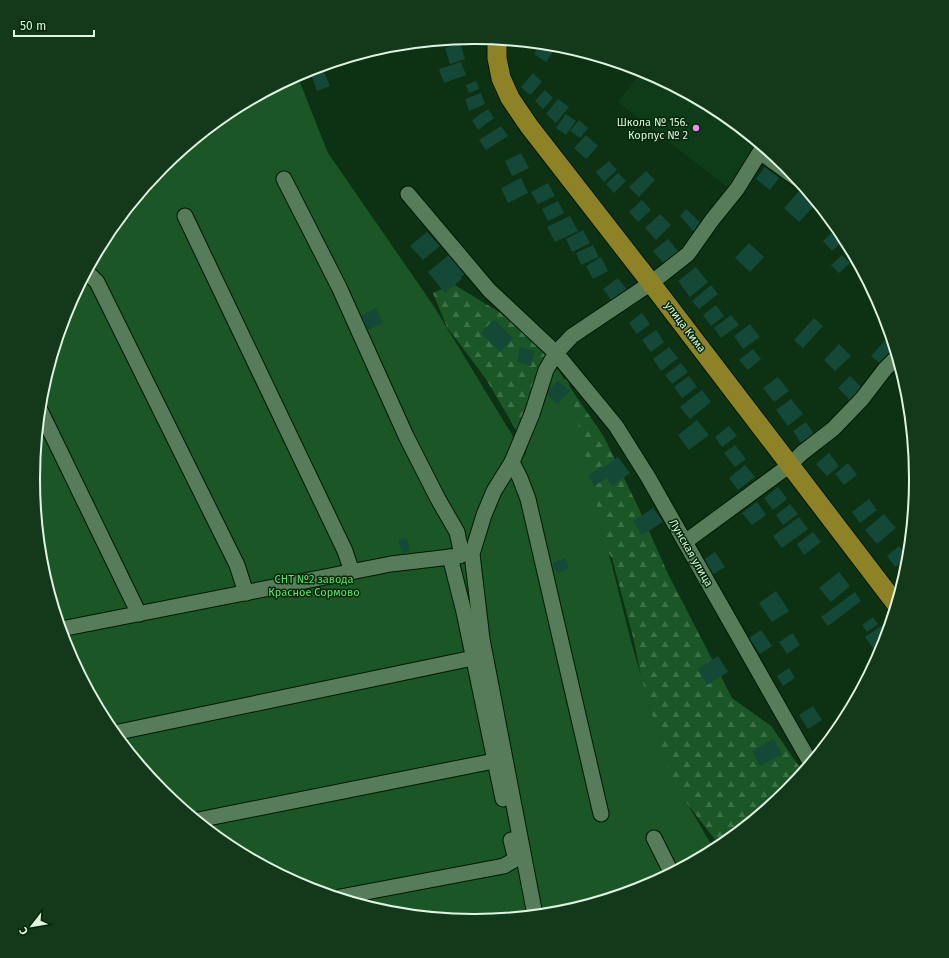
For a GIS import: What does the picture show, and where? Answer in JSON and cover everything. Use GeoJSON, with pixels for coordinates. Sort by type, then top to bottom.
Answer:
{"type":"FeatureCollection","features":[{"type":"Feature","properties":{"kind":"main road","name":"улица Кима"},"geometry":{"type":"LineString","coordinates":[[497,45],[497,58],[501,78],[510,98],[529,126],[892,599]]}},
{"type":"Feature","properties":{"kind":"street"},"geometry":{"type":"LineString","coordinates":[[350,895],[504,866],[514,860],[464,612],[461,555],[484,515],[494,491],[512,462],[532,414],[546,370],[556,353],[572,336],[651,283],[688,254],[736,189],[760,151]]}},
{"type":"Feature","properties":{"kind":"street"},"geometry":{"type":"LineString","coordinates":[[284,179],[339,288],[406,436],[438,499],[457,532],[461,555],[482,639],[534,909]]}},
{"type":"Feature","properties":{"kind":"street","name":"Лунская улица"},"geometry":{"type":"LineString","coordinates":[[408,194],[489,290],[556,353],[616,426],[648,477],[807,757]]}},
{"type":"Feature","properties":{"kind":"street"},"geometry":{"type":"LineString","coordinates":[[185,216],[345,551],[352,572]]}},
{"type":"Feature","properties":{"kind":"street"},"geometry":{"type":"LineString","coordinates":[[91,276],[97,282],[237,565],[246,593]]}},
{"type":"Feature","properties":{"kind":"street"},"geometry":{"type":"LineString","coordinates":[[685,542],[790,465],[802,453],[833,429],[862,399],[893,362]]}},
{"type":"Feature","properties":{"kind":"street"},"geometry":{"type":"LineString","coordinates":[[44,419],[139,614]]}},
{"type":"Feature","properties":{"kind":"street"},"geometry":{"type":"LineString","coordinates":[[512,462],[528,499],[601,814]]}},
{"type":"Feature","properties":{"kind":"street"},"geometry":{"type":"LineString","coordinates":[[66,628],[391,564],[461,555]]}},
{"type":"Feature","properties":{"kind":"street"},"geometry":{"type":"LineString","coordinates":[[121,732],[473,658]]}},
{"type":"Feature","properties":{"kind":"street"},"geometry":{"type":"LineString","coordinates":[[204,819],[494,761]]}},
{"type":"Feature","properties":{"kind":"street"},"geometry":{"type":"LineString","coordinates":[[654,838],[670,868]]}},
{"type":"Feature","properties":{"kind":"shaded area","name":"Школа № 156. Корпус № 2"},"geometry":{"type":"Polygon","coordinates":[[[638,77],[667,89],[692,103],[739,134],[756,148],[731,190],[618,102],[638,77]]]}},
{"type":"Feature","properties":{"kind":"green space","name":"СНТ №2 завода Красное Сормово"},"geometry":{"type":"Polygon","coordinates":[[[300,82],[328,153],[433,305],[525,456],[545,375],[568,380],[596,502],[632,645],[670,775],[711,843],[692,855],[667,869],[641,880],[587,899],[531,910],[503,913],[446,913],[418,910],[362,899],[308,880],[282,869],[257,855],[210,824],[188,806],[148,765],[130,744],[113,720],[98,696],[73,645],[63,619],[48,564],[41,507],[40,479],[41,451],[48,394],[63,339],[73,313],[98,262],[113,238],[130,214],[167,172],[210,134],[233,118],[282,89],[300,82]]]}},
{"type":"Feature","properties":{"kind":"green space"},"geometry":{"type":"Polygon","coordinates":[[[453,284],[509,318],[554,364],[604,437],[639,509],[669,576],[732,698],[771,726],[799,767],[761,806],[716,840],[667,778],[651,726],[634,641],[612,558],[567,491],[531,457],[486,379],[447,327],[433,293],[453,284]]]}},
{"type":"Feature","properties":{"kind":"building"},"geometry":{"type":"Polygon","coordinates":[[[460,44],[465,59],[450,64],[445,48],[460,44]]]}},
{"type":"Feature","properties":{"kind":"building"},"geometry":{"type":"Polygon","coordinates":[[[537,49],[553,52],[546,62],[534,54],[537,49]]]}},
{"type":"Feature","properties":{"kind":"building"},"geometry":{"type":"Polygon","coordinates":[[[461,62],[466,75],[444,83],[439,69],[461,62]]]}},
{"type":"Feature","properties":{"kind":"building"},"geometry":{"type":"Polygon","coordinates":[[[324,72],[330,86],[317,91],[312,77],[324,72]]]}},
{"type":"Feature","properties":{"kind":"building"},"geometry":{"type":"Polygon","coordinates":[[[533,73],[542,82],[530,95],[521,87],[533,73]]]}},
{"type":"Feature","properties":{"kind":"building"},"geometry":{"type":"Polygon","coordinates":[[[476,81],[479,89],[469,93],[466,85],[476,81]]]}},
{"type":"Feature","properties":{"kind":"building"},"geometry":{"type":"Polygon","coordinates":[[[545,90],[553,98],[543,109],[535,101],[545,90]]]}},
{"type":"Feature","properties":{"kind":"building"},"geometry":{"type":"Polygon","coordinates":[[[481,93],[485,104],[469,111],[465,99],[481,93]]]}},
{"type":"Feature","properties":{"kind":"building"},"geometry":{"type":"Polygon","coordinates":[[[558,99],[569,107],[556,123],[546,114],[558,99]]]}},
{"type":"Feature","properties":{"kind":"building"},"geometry":{"type":"Polygon","coordinates":[[[488,109],[494,118],[478,130],[472,120],[488,109]]]}},
{"type":"Feature","properties":{"kind":"building"},"geometry":{"type":"Polygon","coordinates":[[[566,114],[576,121],[566,135],[556,128],[566,114]]]}},
{"type":"Feature","properties":{"kind":"building"},"geometry":{"type":"Polygon","coordinates":[[[579,120],[588,128],[580,138],[570,131],[579,120]]]}},
{"type":"Feature","properties":{"kind":"building"},"geometry":{"type":"Polygon","coordinates":[[[501,126],[508,136],[486,150],[479,140],[501,126]]]}},
{"type":"Feature","properties":{"kind":"building"},"geometry":{"type":"Polygon","coordinates":[[[586,135],[598,146],[586,159],[574,148],[586,135]]]}},
{"type":"Feature","properties":{"kind":"building"},"geometry":{"type":"Polygon","coordinates":[[[521,153],[529,168],[512,176],[505,161],[521,153]]]}},
{"type":"Feature","properties":{"kind":"building"},"geometry":{"type":"Polygon","coordinates":[[[609,161],[617,170],[604,182],[596,172],[609,161]]]}},
{"type":"Feature","properties":{"kind":"building"},"geometry":{"type":"Polygon","coordinates":[[[765,167],[779,178],[770,190],[756,179],[765,167]]]}},
{"type":"Feature","properties":{"kind":"building"},"geometry":{"type":"Polygon","coordinates":[[[646,171],[655,180],[639,197],[629,187],[646,171]]]}},
{"type":"Feature","properties":{"kind":"building"},"geometry":{"type":"Polygon","coordinates":[[[618,173],[626,181],[614,193],[606,184],[618,173]]]}},
{"type":"Feature","properties":{"kind":"building"},"geometry":{"type":"Polygon","coordinates":[[[521,178],[528,193],[508,203],[501,188],[521,178]]]}},
{"type":"Feature","properties":{"kind":"building"},"geometry":{"type":"Polygon","coordinates":[[[548,183],[555,196],[538,204],[531,192],[548,183]]]}},
{"type":"Feature","properties":{"kind":"building"},"geometry":{"type":"Polygon","coordinates":[[[799,191],[813,207],[799,222],[784,208],[799,191]]]}},
{"type":"Feature","properties":{"kind":"building"},"geometry":{"type":"Polygon","coordinates":[[[642,200],[651,210],[638,222],[629,212],[642,200]]]}},
{"type":"Feature","properties":{"kind":"building"},"geometry":{"type":"Polygon","coordinates":[[[558,201],[564,213],[548,221],[542,209],[558,201]]]}},
{"type":"Feature","properties":{"kind":"building"},"geometry":{"type":"Polygon","coordinates":[[[686,209],[704,226],[696,234],[680,216],[686,209]]]}},
{"type":"Feature","properties":{"kind":"building"},"geometry":{"type":"Polygon","coordinates":[[[660,214],[671,225],[656,240],[645,228],[660,214]]]}},
{"type":"Feature","properties":{"kind":"building"},"geometry":{"type":"Polygon","coordinates":[[[570,216],[578,231],[555,242],[547,227],[570,216]]]}},
{"type":"Feature","properties":{"kind":"building"},"geometry":{"type":"Polygon","coordinates":[[[583,230],[590,243],[572,252],[566,239],[583,230]]]}},
{"type":"Feature","properties":{"kind":"building"},"geometry":{"type":"Polygon","coordinates":[[[427,232],[440,246],[423,260],[410,246],[427,232]]]}},
{"type":"Feature","properties":{"kind":"building"},"geometry":{"type":"Polygon","coordinates":[[[832,233],[840,244],[832,251],[823,241],[832,233]]]}},
{"type":"Feature","properties":{"kind":"building"},"geometry":{"type":"Polygon","coordinates":[[[668,239],[679,252],[664,264],[653,251],[668,239]]]}},
{"type":"Feature","properties":{"kind":"building"},"geometry":{"type":"Polygon","coordinates":[[[749,243],[764,257],[750,272],[735,258],[749,243]]]}},
{"type":"Feature","properties":{"kind":"building"},"geometry":{"type":"Polygon","coordinates":[[[593,245],[599,257],[581,265],[576,253],[593,245]]]}},
{"type":"Feature","properties":{"kind":"building"},"geometry":{"type":"Polygon","coordinates":[[[449,255],[454,262],[457,260],[463,267],[461,269],[465,274],[461,277],[462,279],[445,293],[428,272],[449,255]]]}},
{"type":"Feature","properties":{"kind":"building"},"geometry":{"type":"Polygon","coordinates":[[[842,255],[850,263],[839,273],[831,265],[842,255]]]}},
{"type":"Feature","properties":{"kind":"building"},"geometry":{"type":"Polygon","coordinates":[[[601,257],[608,271],[593,279],[586,266],[601,257]]]}},
{"type":"Feature","properties":{"kind":"building"},"geometry":{"type":"Polygon","coordinates":[[[696,267],[708,282],[690,297],[678,281],[696,267]]]}},
{"type":"Feature","properties":{"kind":"building"},"geometry":{"type":"Polygon","coordinates":[[[618,278],[627,290],[612,301],[603,289],[618,278]]]}},
{"type":"Feature","properties":{"kind":"building"},"geometry":{"type":"Polygon","coordinates":[[[711,285],[718,294],[699,309],[692,301],[711,285]]]}},
{"type":"Feature","properties":{"kind":"building"},"geometry":{"type":"Polygon","coordinates":[[[716,305],[724,316],[711,326],[703,315],[716,305]]]}},
{"type":"Feature","properties":{"kind":"building"},"geometry":{"type":"Polygon","coordinates":[[[376,308],[383,323],[368,330],[361,316],[376,308]]]}},
{"type":"Feature","properties":{"kind":"building"},"geometry":{"type":"Polygon","coordinates":[[[642,313],[650,324],[637,334],[629,323],[642,313]]]}},
{"type":"Feature","properties":{"kind":"building"},"geometry":{"type":"Polygon","coordinates":[[[731,315],[739,325],[721,338],[714,328],[731,315]]]}},
{"type":"Feature","properties":{"kind":"building"},"geometry":{"type":"Polygon","coordinates":[[[814,318],[823,326],[803,348],[794,340],[814,318]]]}},
{"type":"Feature","properties":{"kind":"building"},"geometry":{"type":"Polygon","coordinates":[[[494,319],[513,338],[500,352],[481,333],[494,319]]]}},
{"type":"Feature","properties":{"kind":"building"},"geometry":{"type":"Polygon","coordinates":[[[750,324],[760,337],[743,349],[734,336],[750,324]]]}},
{"type":"Feature","properties":{"kind":"building"},"geometry":{"type":"Polygon","coordinates":[[[656,330],[664,342],[651,352],[642,340],[656,330]]]}},
{"type":"Feature","properties":{"kind":"building"},"geometry":{"type":"Polygon","coordinates":[[[886,339],[891,356],[882,365],[871,356],[886,339]]]}},
{"type":"Feature","properties":{"kind":"building"},"geometry":{"type":"Polygon","coordinates":[[[839,344],[851,356],[835,371],[824,360],[839,344]]]}},
{"type":"Feature","properties":{"kind":"building"},"geometry":{"type":"Polygon","coordinates":[[[520,347],[535,351],[531,366],[517,362],[520,347]]]}},
{"type":"Feature","properties":{"kind":"building"},"geometry":{"type":"Polygon","coordinates":[[[669,347],[678,358],[661,371],[653,359],[669,347]]]}},
{"type":"Feature","properties":{"kind":"building"},"geometry":{"type":"Polygon","coordinates":[[[753,349],[761,359],[748,370],[739,360],[753,349]]]}},
{"type":"Feature","properties":{"kind":"building"},"geometry":{"type":"Polygon","coordinates":[[[681,363],[688,372],[672,384],[665,375],[681,363]]]}},
{"type":"Feature","properties":{"kind":"building"},"geometry":{"type":"Polygon","coordinates":[[[689,376],[697,387],[682,398],[674,387],[689,376]]]}},
{"type":"Feature","properties":{"kind":"building"},"geometry":{"type":"Polygon","coordinates":[[[850,376],[865,391],[853,403],[838,388],[850,376]]]}},
{"type":"Feature","properties":{"kind":"building"},"geometry":{"type":"Polygon","coordinates":[[[778,377],[789,391],[774,402],[763,388],[778,377]]]}},
{"type":"Feature","properties":{"kind":"building"},"geometry":{"type":"Polygon","coordinates":[[[558,380],[570,391],[557,404],[546,393],[558,380]]]}},
{"type":"Feature","properties":{"kind":"building"},"geometry":{"type":"Polygon","coordinates":[[[702,390],[711,402],[690,419],[680,407],[702,390]]]}},
{"type":"Feature","properties":{"kind":"building"},"geometry":{"type":"Polygon","coordinates":[[[791,399],[803,414],[788,426],[776,410],[791,399]]]}},
{"type":"Feature","properties":{"kind":"building"},"geometry":{"type":"Polygon","coordinates":[[[697,420],[709,435],[689,450],[678,435],[697,420]]]}},
{"type":"Feature","properties":{"kind":"building"},"geometry":{"type":"Polygon","coordinates":[[[806,422],[814,434],[801,443],[793,431],[806,422]]]}},
{"type":"Feature","properties":{"kind":"building"},"geometry":{"type":"Polygon","coordinates":[[[729,426],[737,436],[722,447],[715,437],[729,426]]]}},
{"type":"Feature","properties":{"kind":"building"},"geometry":{"type":"Polygon","coordinates":[[[735,445],[746,459],[735,467],[724,453],[735,445]]]}},
{"type":"Feature","properties":{"kind":"building"},"geometry":{"type":"Polygon","coordinates":[[[829,453],[839,466],[827,476],[816,464],[829,453]]]}},
{"type":"Feature","properties":{"kind":"building"},"geometry":{"type":"Polygon","coordinates":[[[618,457],[630,473],[612,486],[606,478],[595,486],[588,476],[601,466],[602,469],[618,457]]]}},
{"type":"Feature","properties":{"kind":"building"},"geometry":{"type":"Polygon","coordinates":[[[848,463],[857,475],[844,485],[835,474],[848,463]]]}},
{"type":"Feature","properties":{"kind":"building"},"geometry":{"type":"Polygon","coordinates":[[[745,465],[755,477],[738,490],[729,478],[745,465]]]}},
{"type":"Feature","properties":{"kind":"building"},"geometry":{"type":"Polygon","coordinates":[[[778,487],[787,499],[773,510],[764,498],[778,487]]]}},
{"type":"Feature","properties":{"kind":"building"},"geometry":{"type":"Polygon","coordinates":[[[869,499],[877,510],[860,523],[852,512],[869,499]]]}},
{"type":"Feature","properties":{"kind":"building"},"geometry":{"type":"Polygon","coordinates":[[[757,502],[766,515],[752,525],[742,513],[757,502]]]}},
{"type":"Feature","properties":{"kind":"building"},"geometry":{"type":"Polygon","coordinates":[[[790,504],[798,514],[783,525],[776,515],[790,504]]]}},
{"type":"Feature","properties":{"kind":"building"},"geometry":{"type":"Polygon","coordinates":[[[653,508],[663,522],[642,535],[633,521],[653,508]]]}},
{"type":"Feature","properties":{"kind":"building"},"geometry":{"type":"Polygon","coordinates":[[[884,514],[896,528],[877,544],[865,530],[884,514]]]}},
{"type":"Feature","properties":{"kind":"building"},"geometry":{"type":"Polygon","coordinates":[[[799,517],[808,529],[782,548],[773,536],[799,517]]]}},
{"type":"Feature","properties":{"kind":"building"},"geometry":{"type":"Polygon","coordinates":[[[813,532],[821,542],[804,555],[797,544],[813,532]]]}},
{"type":"Feature","properties":{"kind":"building"},"geometry":{"type":"Polygon","coordinates":[[[407,538],[410,551],[402,553],[398,540],[407,538]]]}},
{"type":"Feature","properties":{"kind":"building"},"geometry":{"type":"Polygon","coordinates":[[[899,546],[903,551],[901,563],[895,567],[887,556],[899,546]]]}},
{"type":"Feature","properties":{"kind":"building"},"geometry":{"type":"Polygon","coordinates":[[[715,552],[725,567],[712,575],[703,560],[715,552]]]}},
{"type":"Feature","properties":{"kind":"building"},"geometry":{"type":"Polygon","coordinates":[[[565,558],[569,568],[557,573],[553,563],[565,558]]]}},
{"type":"Feature","properties":{"kind":"building"},"geometry":{"type":"Polygon","coordinates":[[[839,572],[850,586],[831,602],[819,588],[839,572]]]}},
{"type":"Feature","properties":{"kind":"building"},"geometry":{"type":"Polygon","coordinates":[[[776,591],[789,611],[772,622],[759,603],[776,591]]]}},
{"type":"Feature","properties":{"kind":"building"},"geometry":{"type":"Polygon","coordinates":[[[855,592],[861,601],[828,626],[821,617],[855,592]]]}},
{"type":"Feature","properties":{"kind":"building"},"geometry":{"type":"Polygon","coordinates":[[[873,617],[878,624],[867,632],[862,625],[873,617]]]}},
{"type":"Feature","properties":{"kind":"building"},"geometry":{"type":"Polygon","coordinates":[[[881,626],[883,628],[874,649],[865,637],[881,626]]]}},
{"type":"Feature","properties":{"kind":"building"},"geometry":{"type":"Polygon","coordinates":[[[761,630],[772,646],[760,654],[749,638],[761,630]]]}},
{"type":"Feature","properties":{"kind":"building"},"geometry":{"type":"Polygon","coordinates":[[[793,633],[800,645],[787,654],[779,642],[793,633]]]}},
{"type":"Feature","properties":{"kind":"building"},"geometry":{"type":"Polygon","coordinates":[[[718,656],[728,672],[707,685],[698,669],[718,656]]]}},
{"type":"Feature","properties":{"kind":"building"},"geometry":{"type":"Polygon","coordinates":[[[789,668],[795,678],[783,686],[777,676],[789,668]]]}},
{"type":"Feature","properties":{"kind":"building"},"geometry":{"type":"Polygon","coordinates":[[[813,706],[822,720],[808,729],[799,715],[813,706]]]}},
{"type":"Feature","properties":{"kind":"building"},"geometry":{"type":"Polygon","coordinates":[[[774,739],[782,754],[760,766],[752,751],[774,739]]]}},
{"type":"Feature","properties":{"kind":"place","name":"Школа № 156. Корпус № 2"},"geometry":{"type":"Point","coordinates":[696,128]}}]}
